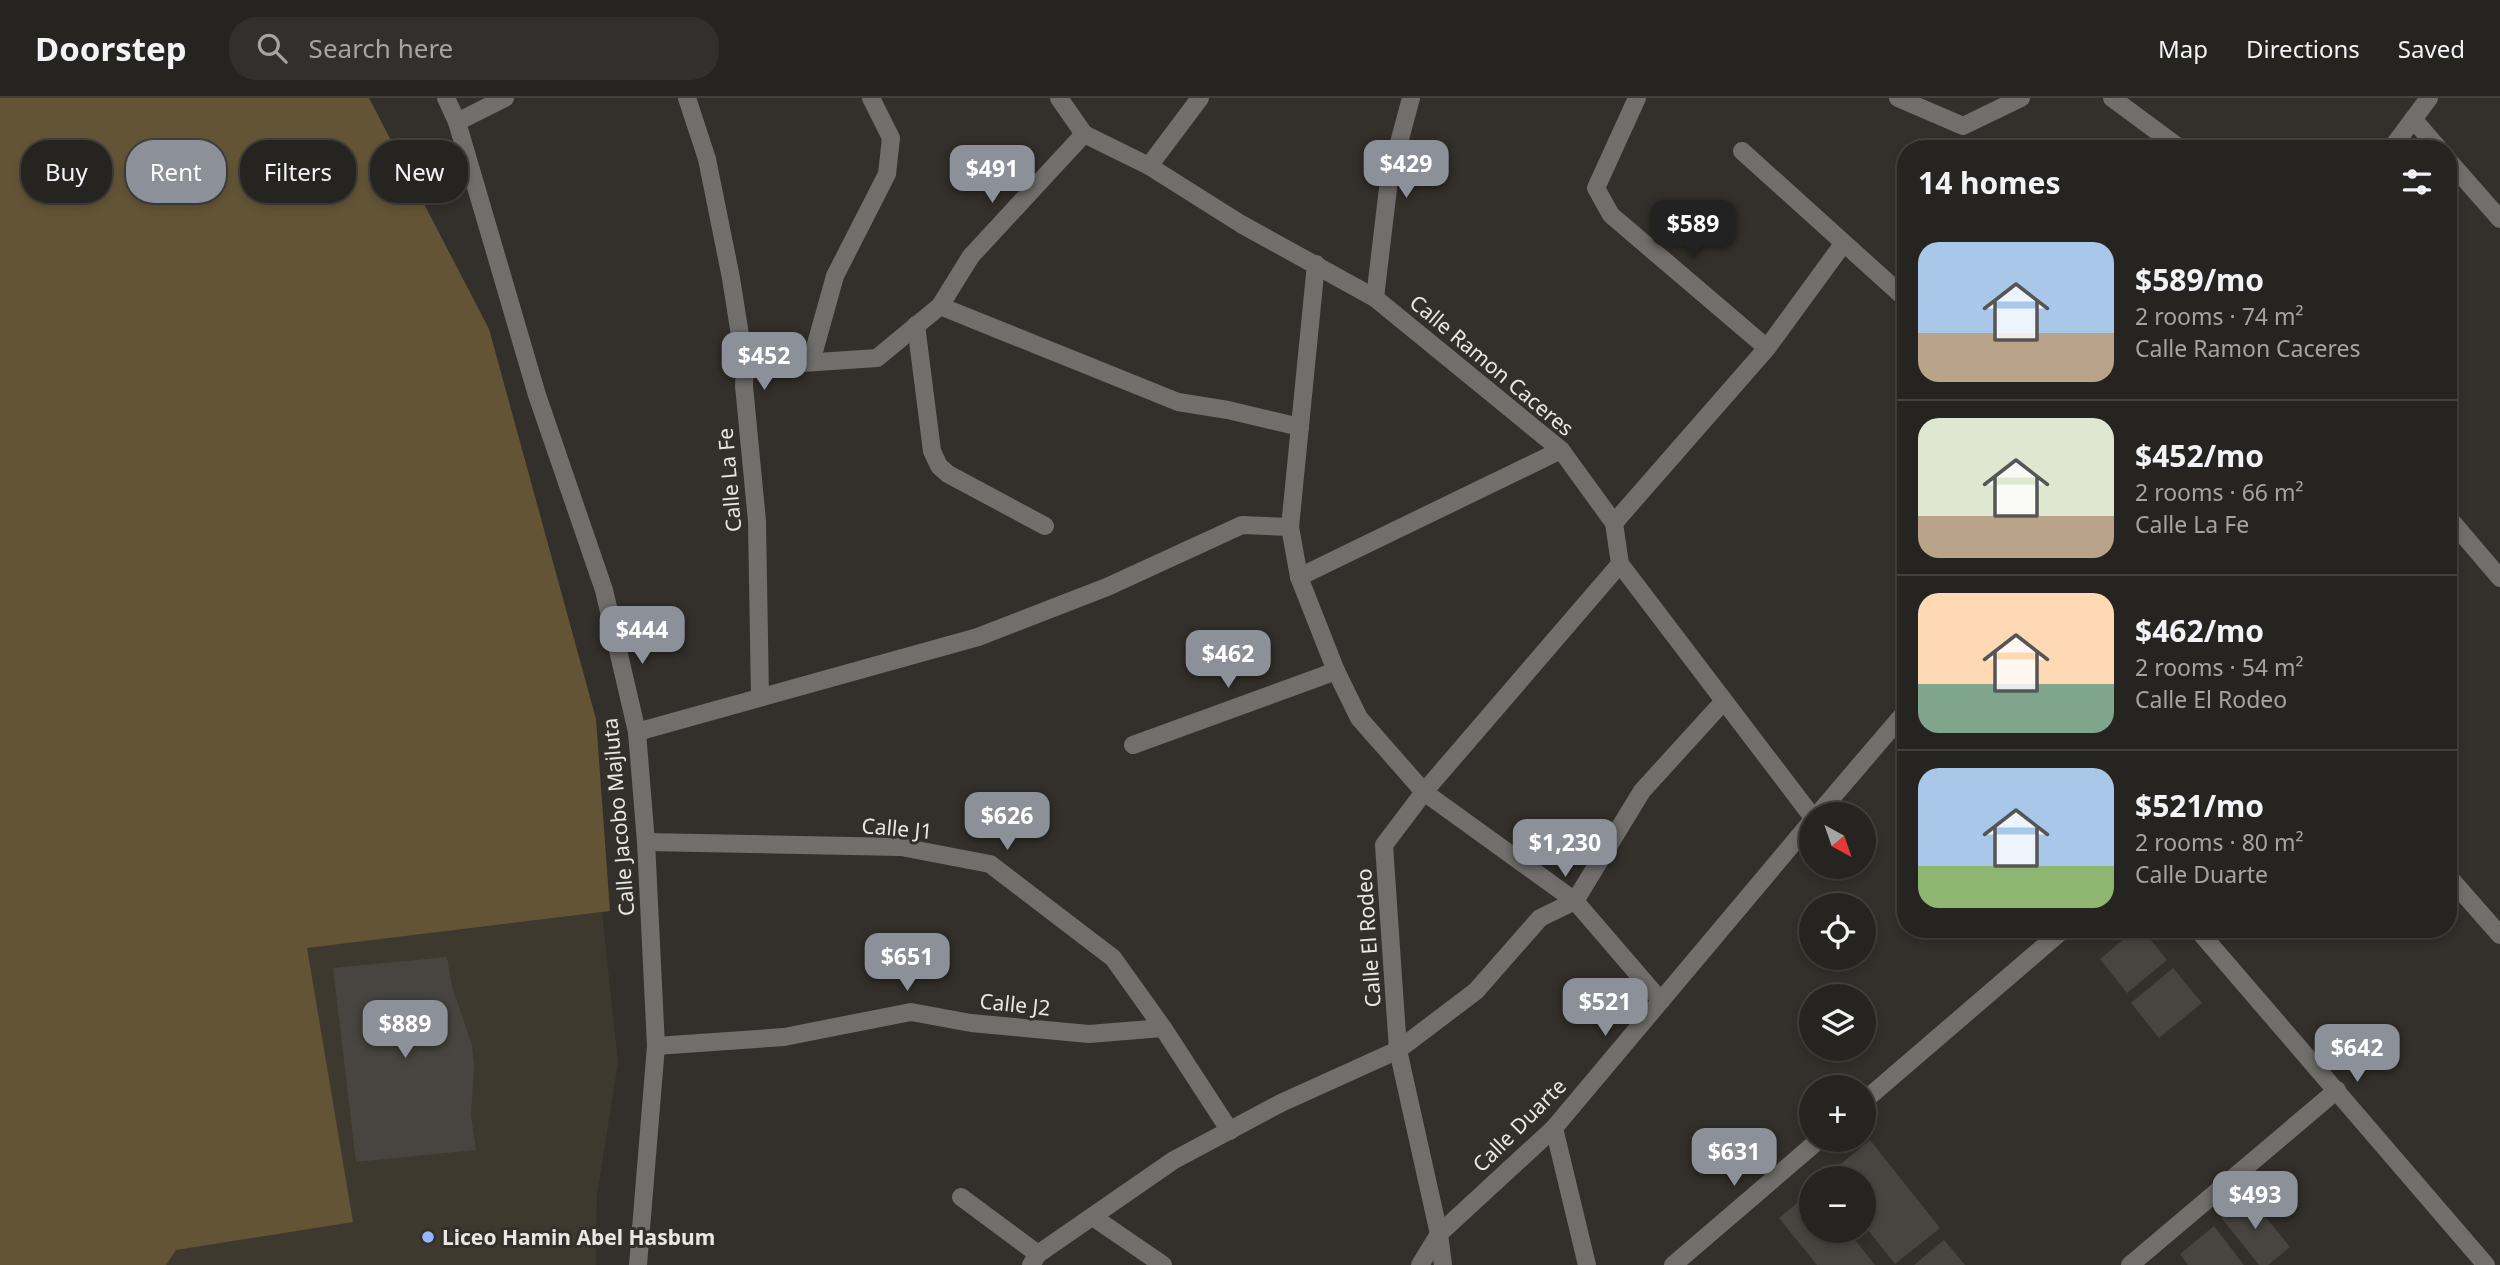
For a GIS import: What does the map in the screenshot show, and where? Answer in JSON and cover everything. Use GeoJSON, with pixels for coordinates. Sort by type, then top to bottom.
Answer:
{"type":"FeatureCollection","features":[{"type":"Feature","properties":{"kind":"street","name":"Calle Jacobo Majluta"},"geometry":{"type":"LineString","coordinates":[[446,98],[457,122],[537,396],[604,590],[637,732],[646,842],[656,1046],[638,1265]]}},
{"type":"Feature","properties":{"kind":"street"},"geometry":{"type":"LineString","coordinates":[[457,122],[505,98]]}},
{"type":"Feature","properties":{"kind":"street","name":"Calle La Fe"},"geometry":{"type":"LineString","coordinates":[[687,98],[708,159],[731,278],[744,367],[757,521],[760,697]]}},
{"type":"Feature","properties":{"kind":"street"},"geometry":{"type":"LineString","coordinates":[[811,362],[835,276],[887,174],[891,138],[871,98]]}},
{"type":"Feature","properties":{"kind":"street","name":"Calle Ramon Caceres"},"geometry":{"type":"LineString","coordinates":[[1059,98],[1084,134],[1149,166],[1241,224],[1375,298],[1562,450],[1614,523],[1620,564],[1801,802]]}},
{"type":"Feature","properties":{"kind":"street"},"geometry":{"type":"LineString","coordinates":[[1149,166],[1200,98]]}},
{"type":"Feature","properties":{"kind":"street"},"geometry":{"type":"LineString","coordinates":[[1375,298],[1389,180],[1411,98]]}},
{"type":"Feature","properties":{"kind":"street"},"geometry":{"type":"LineString","coordinates":[[1637,98],[1596,188],[1601,199],[1611,215],[1767,348]]}},
{"type":"Feature","properties":{"kind":"street"},"geometry":{"type":"LineString","coordinates":[[1898,98],[1964,126],[2021,98]]}},
{"type":"Feature","properties":{"kind":"street"},"geometry":{"type":"LineString","coordinates":[[2112,98],[2169,140]]}},
{"type":"Feature","properties":{"kind":"street"},"geometry":{"type":"LineString","coordinates":[[2398,140],[2429,98]]}},
{"type":"Feature","properties":{"kind":"street"},"geometry":{"type":"LineString","coordinates":[[2413,119],[2431,140]]}},
{"type":"Feature","properties":{"kind":"street"},"geometry":{"type":"LineString","coordinates":[[744,367],[877,358],[940,306],[971,256],[1084,134]]}},
{"type":"Feature","properties":{"kind":"street"},"geometry":{"type":"LineString","coordinates":[[1742,151],[1897,291]]}},
{"type":"Feature","properties":{"kind":"street"},"geometry":{"type":"LineString","coordinates":[[2457,170],[2500,219]]}},
{"type":"Feature","properties":{"kind":"street"},"geometry":{"type":"LineString","coordinates":[[1614,523],[1767,348],[1843,244]]}},
{"type":"Feature","properties":{"kind":"street"},"geometry":{"type":"LineString","coordinates":[[1316,264],[1290,527],[1299,577],[1336,671],[1359,718],[1423,792],[1575,901],[1661,1000]]}},
{"type":"Feature","properties":{"kind":"street"},"geometry":{"type":"LineString","coordinates":[[940,306],[1178,402],[1228,410],[1300,427]]}},
{"type":"Feature","properties":{"kind":"street"},"geometry":{"type":"LineString","coordinates":[[916,325],[932,451],[939,466],[948,474],[1045,526]]}},
{"type":"Feature","properties":{"kind":"street"},"geometry":{"type":"LineString","coordinates":[[1299,577],[1562,450]]}},
{"type":"Feature","properties":{"kind":"street"},"geometry":{"type":"LineString","coordinates":[[637,732],[978,637],[1107,587],[1241,525],[1290,527]]}},
{"type":"Feature","properties":{"kind":"street"},"geometry":{"type":"LineString","coordinates":[[2457,528],[2500,578]]}},
{"type":"Feature","properties":{"kind":"street","name":"Calle El Rodeo"},"geometry":{"type":"LineString","coordinates":[[1443,1265],[1439,1234],[1398,1050],[1384,845],[1423,792],[1620,564]]}},
{"type":"Feature","properties":{"kind":"street"},"geometry":{"type":"LineString","coordinates":[[1133,745],[1336,671]]}},
{"type":"Feature","properties":{"kind":"street"},"geometry":{"type":"LineString","coordinates":[[961,1197],[1035,1260],[1174,1160],[1281,1103],[1398,1050],[1476,991],[1541,918],[1575,901],[1642,791],[1723,702]]}},
{"type":"Feature","properties":{"kind":"street"},"geometry":{"type":"LineString","coordinates":[[1828,802],[1897,722]]}},
{"type":"Feature","properties":{"kind":"street","name":"Calle Duarte"},"geometry":{"type":"LineString","coordinates":[[1420,1265],[1439,1234],[1554,1128],[1799,836]]}},
{"type":"Feature","properties":{"kind":"street","name":"Calle J1"},"geometry":{"type":"LineString","coordinates":[[646,842],[901,847],[990,864],[1113,958],[1163,1028],[1230,1131]]}},
{"type":"Feature","properties":{"kind":"street"},"geometry":{"type":"LineString","coordinates":[[2457,886],[2500,935]]}},
{"type":"Feature","properties":{"kind":"street"},"geometry":{"type":"LineString","coordinates":[[1876,1091],[2054,938]]}},
{"type":"Feature","properties":{"kind":"street"},"geometry":{"type":"LineString","coordinates":[[2205,938],[2486,1265]]}},
{"type":"Feature","properties":{"kind":"street","name":"Calle J2"},"geometry":{"type":"LineString","coordinates":[[656,1046],[784,1037],[911,1012],[971,1023],[1088,1034],[1163,1028]]}},
{"type":"Feature","properties":{"kind":"street"},"geometry":{"type":"LineString","coordinates":[[2130,1265],[2337,1090]]}},
{"type":"Feature","properties":{"kind":"street"},"geometry":{"type":"LineString","coordinates":[[1554,1128],[1587,1265]]}},
{"type":"Feature","properties":{"kind":"street"},"geometry":{"type":"LineString","coordinates":[[1674,1265],[1805,1152]]}},
{"type":"Feature","properties":{"kind":"street"},"geometry":{"type":"LineString","coordinates":[[1093,1217],[1163,1265]]}},
{"type":"Feature","properties":{"kind":"shaded area"},"geometry":{"type":"Polygon","coordinates":[[[0,98],[369,98],[391,140],[370,140],[370,203],[424,203],[489,329],[596,719],[610,911],[307,948],[353,1222],[176,1250],[166,1265],[0,1265],[0,98]]]}},
{"type":"Feature","properties":{"kind":"shaded area"},"geometry":{"type":"Polygon","coordinates":[[[602,912],[618,1063],[597,1194],[596,1265],[162,1265],[306,948],[602,912]]]}},
{"type":"Feature","properties":{"kind":"building"},"geometry":{"type":"Polygon","coordinates":[[[2125,938],[2149,938],[2167,960],[2127,993],[2100,959],[2125,938]]]}},
{"type":"Feature","properties":{"kind":"building"},"geometry":{"type":"Polygon","coordinates":[[[447,957],[452,987],[472,1045],[474,1065],[471,1115],[476,1150],[356,1162],[333,968],[447,957]]]}},
{"type":"Feature","properties":{"kind":"building"},"geometry":{"type":"Polygon","coordinates":[[[2173,968],[2202,1003],[2159,1038],[2131,1003],[2173,968]]]}},
{"type":"Feature","properties":{"kind":"building"},"geometry":{"type":"Polygon","coordinates":[[[1876,1148],[1940,1228],[1895,1264],[1876,1240],[1876,1166],[1839,1166],[1855,1152],[1876,1152],[1876,1148]]]}},
{"type":"Feature","properties":{"kind":"building"},"geometry":{"type":"Polygon","coordinates":[[[2247,1194],[2290,1247],[2268,1265],[2259,1265],[2220,1216],[2247,1194]]]}},
{"type":"Feature","properties":{"kind":"building"},"geometry":{"type":"Polygon","coordinates":[[[1799,1202],[1799,1243],[1779,1218],[1799,1202]]]}},
{"type":"Feature","properties":{"kind":"building"},"geometry":{"type":"Polygon","coordinates":[[[2214,1226],[2244,1265],[2188,1265],[2180,1254],[2214,1226]]]}},
{"type":"Feature","properties":{"kind":"building"},"geometry":{"type":"Polygon","coordinates":[[[1944,1240],[1965,1265],[1914,1265],[1944,1240]]]}},
{"type":"Feature","properties":{"kind":"building"},"geometry":{"type":"Polygon","coordinates":[[[1799,1243],[1857,1243],[1875,1265],[1817,1265],[1799,1243]]]}},
{"type":"Feature","properties":{"kind":"place","name":"Liceo Hamin Abel Hasbum"},"geometry":{"type":"Point","coordinates":[428,1237]}}]}
